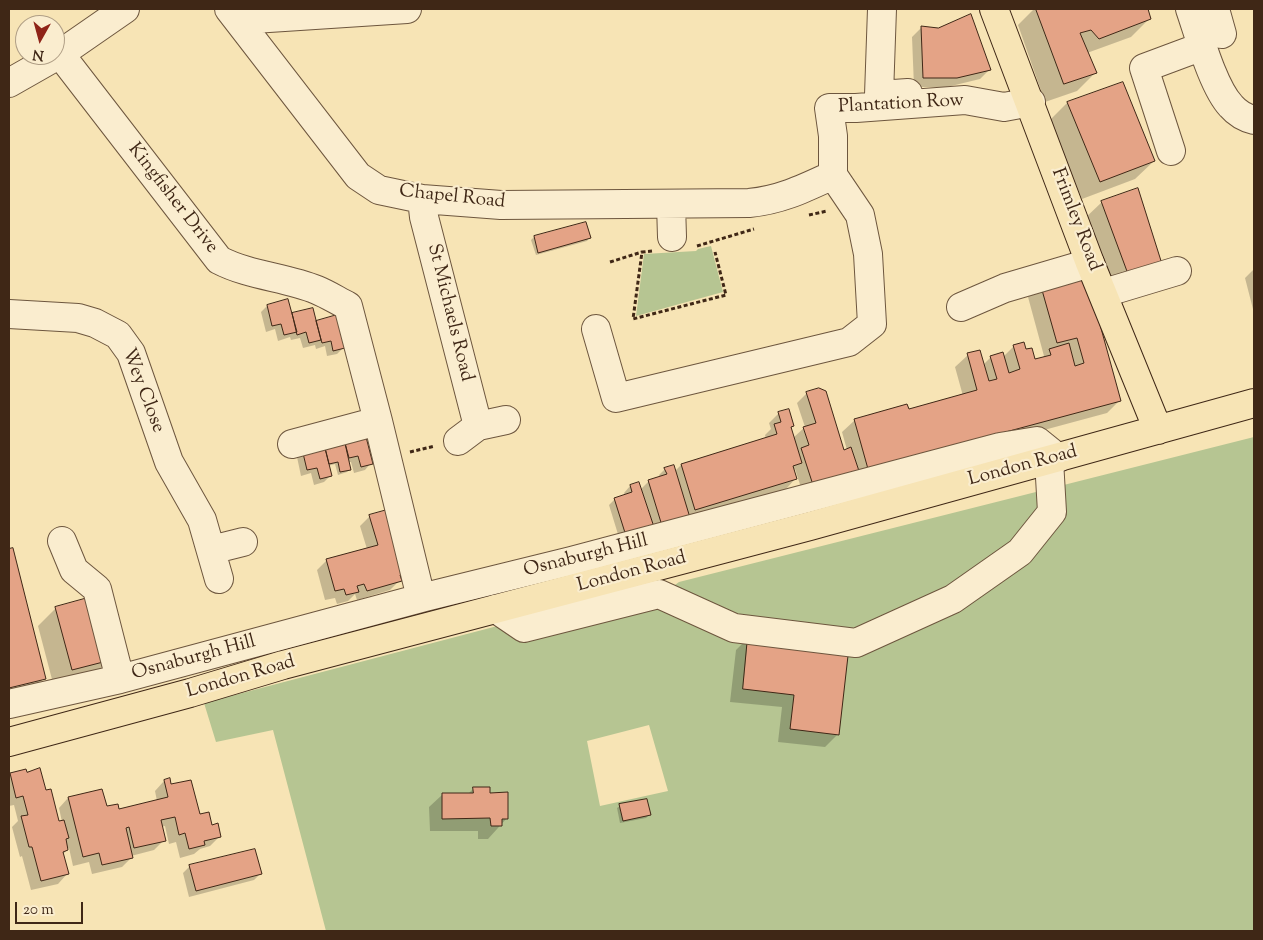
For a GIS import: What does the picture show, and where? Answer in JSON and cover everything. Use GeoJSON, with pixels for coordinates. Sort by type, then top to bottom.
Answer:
{"type":"FeatureCollection","features":[{"type":"Feature","properties":{"kind":"main road","name":"Frimley Road"},"geometry":{"type":"LineString","coordinates":[[994,9],[1090,263],[1158,430]]}},
{"type":"Feature","properties":{"kind":"main road","name":"London Road"},"geometry":{"type":"LineString","coordinates":[[9,742],[283,665],[810,526],[1254,403]]}},
{"type":"Feature","properties":{"kind":"street"},"geometry":{"type":"LineString","coordinates":[[65,51],[125,9]]}},
{"type":"Feature","properties":{"kind":"street"},"geometry":{"type":"LineString","coordinates":[[233,14],[407,9]]}},
{"type":"Feature","properties":{"kind":"street"},"geometry":{"type":"LineString","coordinates":[[882,9],[879,95],[1027,94]]}},
{"type":"Feature","properties":{"kind":"street"},"geometry":{"type":"LineString","coordinates":[[1190,9],[1213,30],[1221,92],[1232,108],[1246,118],[1254,120]]}},
{"type":"Feature","properties":{"kind":"street","name":"Chapel Road"},"geometry":{"type":"LineString","coordinates":[[233,14],[358,176],[379,190],[422,200],[501,205],[671,204],[768,201],[784,197],[833,175]]}},
{"type":"Feature","properties":{"kind":"street"},"geometry":{"type":"LineString","coordinates":[[1171,151],[1144,68],[1213,30]]}},
{"type":"Feature","properties":{"kind":"street","name":"Kingfisher Drive"},"geometry":{"type":"LineString","coordinates":[[65,60],[220,260],[233,267],[317,290],[348,306],[421,598]]}},
{"type":"Feature","properties":{"kind":"street"},"geometry":{"type":"LineString","coordinates":[[9,83],[41,65]]}},
{"type":"Feature","properties":{"kind":"street","name":"Plantation Row"},"geometry":{"type":"LineString","coordinates":[[833,175],[833,136],[829,108],[856,108],[965,100],[1004,107],[1027,94]]}},
{"type":"Feature","properties":{"kind":"street"},"geometry":{"type":"LineString","coordinates":[[596,330],[616,398],[849,342],[872,324],[868,254],[860,215],[833,175]]}},
{"type":"Feature","properties":{"kind":"street","name":"St Michaels Road"},"geometry":{"type":"LineString","coordinates":[[422,200],[468,434],[506,420]]}},
{"type":"Feature","properties":{"kind":"street"},"geometry":{"type":"LineString","coordinates":[[671,204],[673,245]]}},
{"type":"Feature","properties":{"kind":"street"},"geometry":{"type":"LineString","coordinates":[[961,307],[1005,288],[1090,263]]}},
{"type":"Feature","properties":{"kind":"street"},"geometry":{"type":"LineString","coordinates":[[1104,294],[1177,271]]}},
{"type":"Feature","properties":{"kind":"street","name":"Wey Close"},"geometry":{"type":"LineString","coordinates":[[9,314],[78,318],[95,323],[118,335],[131,352],[168,462],[202,520],[218,579]]}},
{"type":"Feature","properties":{"kind":"street"},"geometry":{"type":"LineString","coordinates":[[292,444],[378,421]]}},
{"type":"Feature","properties":{"kind":"street","name":"Osnaburgh Hill"},"geometry":{"type":"LineString","coordinates":[[9,704],[107,682],[1000,447],[1037,441],[1053,459]]}},
{"type":"Feature","properties":{"kind":"street"},"geometry":{"type":"LineString","coordinates":[[496,609],[524,628],[660,594],[734,628],[856,643],[953,599],[1020,552],[1052,512],[1053,459]]}},
{"type":"Feature","properties":{"kind":"street"},"geometry":{"type":"LineString","coordinates":[[62,541],[74,570],[97,589],[107,682]]}},
{"type":"Feature","properties":{"kind":"street"},"geometry":{"type":"LineString","coordinates":[[211,550],[243,542]]}},
{"type":"Feature","properties":{"kind":"street","name":"Osnaburgh Hill"},"geometry":{"type":"LineString","coordinates":[[107,682],[117,713]]}},
{"type":"Feature","properties":{"kind":"path"},"geometry":{"type":"LineString","coordinates":[[610,262],[673,245],[702,244]]}},
{"type":"Feature","properties":{"kind":"path"},"geometry":{"type":"LineString","coordinates":[[642,252],[633,319],[726,294],[715,252]]}},
{"type":"Feature","properties":{"kind":"green space"},"geometry":{"type":"Polygon","coordinates":[[[711,246],[723,292],[636,316],[644,254],[696,251],[711,246]]]}},
{"type":"Feature","properties":{"kind":"green space"},"geometry":{"type":"Polygon","coordinates":[[[1254,437],[1254,931],[326,931],[273,730],[216,742],[204,703],[505,624],[656,599],[679,582],[1254,437]],[[649,725],[587,741],[600,806],[668,791],[649,725]]]}},
{"type":"Feature","properties":{"kind":"building"},"geometry":{"type":"Polygon","coordinates":[[[1036,9],[1148,9],[1151,19],[1099,39],[1091,30],[1080,33],[1097,73],[1064,84],[1036,9]]]}},
{"type":"Feature","properties":{"kind":"building"},"geometry":{"type":"Polygon","coordinates":[[[971,14],[991,70],[957,78],[923,78],[921,26],[938,28],[971,14]]]}},
{"type":"Feature","properties":{"kind":"building"},"geometry":{"type":"Polygon","coordinates":[[[1123,82],[1155,161],[1100,182],[1067,102],[1123,82]]]}},
{"type":"Feature","properties":{"kind":"building"},"geometry":{"type":"Polygon","coordinates":[[[1138,188],[1162,264],[1128,274],[1101,201],[1138,188]]]}},
{"type":"Feature","properties":{"kind":"building"},"geometry":{"type":"Polygon","coordinates":[[[586,222],[591,238],[538,253],[534,236],[586,222]]]}},
{"type":"Feature","properties":{"kind":"building"},"geometry":{"type":"Polygon","coordinates":[[[1085,270],[1121,401],[868,469],[854,419],[907,404],[909,409],[977,390],[967,353],[980,350],[989,381],[997,379],[990,356],[1003,352],[1009,373],[1020,369],[1013,345],[1024,342],[1026,349],[1032,348],[1035,359],[1051,355],[1049,349],[1069,343],[1075,366],[1084,363],[1077,338],[1057,343],[1040,283],[1085,270]]]}},
{"type":"Feature","properties":{"kind":"building"},"geometry":{"type":"Polygon","coordinates":[[[288,299],[297,332],[284,335],[281,324],[272,326],[267,305],[288,299]]]}},
{"type":"Feature","properties":{"kind":"building"},"geometry":{"type":"Polygon","coordinates":[[[313,308],[321,340],[309,343],[306,332],[297,335],[292,313],[313,308]]]}},
{"type":"Feature","properties":{"kind":"building"},"geometry":{"type":"Polygon","coordinates":[[[337,315],[345,348],[333,351],[331,341],[322,343],[316,321],[337,315]]]}},
{"type":"Feature","properties":{"kind":"building"},"geometry":{"type":"Polygon","coordinates":[[[819,388],[826,391],[844,450],[851,447],[860,474],[814,488],[801,448],[809,445],[803,427],[816,423],[806,392],[819,388]]]}},
{"type":"Feature","properties":{"kind":"building"},"geometry":{"type":"Polygon","coordinates":[[[789,409],[794,426],[791,427],[802,463],[793,466],[797,479],[695,510],[681,464],[777,434],[774,424],[781,422],[778,412],[789,409]]]}},
{"type":"Feature","properties":{"kind":"building"},"geometry":{"type":"Polygon","coordinates":[[[365,433],[373,464],[361,467],[358,456],[349,458],[344,439],[365,433]]]}},
{"type":"Feature","properties":{"kind":"building"},"geometry":{"type":"Polygon","coordinates":[[[344,439],[351,470],[340,472],[338,462],[329,464],[324,444],[344,439]]]}},
{"type":"Feature","properties":{"kind":"building"},"geometry":{"type":"Polygon","coordinates":[[[324,444],[332,476],[320,479],[317,468],[307,470],[302,449],[324,444]]]}},
{"type":"Feature","properties":{"kind":"building"},"geometry":{"type":"Polygon","coordinates":[[[674,465],[691,521],[663,529],[648,480],[667,474],[664,468],[674,465]]]}},
{"type":"Feature","properties":{"kind":"building"},"geometry":{"type":"Polygon","coordinates":[[[639,482],[655,530],[627,539],[614,498],[632,492],[630,485],[639,482]]]}},
{"type":"Feature","properties":{"kind":"building"},"geometry":{"type":"Polygon","coordinates":[[[387,510],[409,572],[400,575],[402,581],[367,591],[364,584],[357,586],[359,592],[346,595],[344,589],[335,591],[326,559],[378,545],[369,515],[387,510]]]}},
{"type":"Feature","properties":{"kind":"building"},"geometry":{"type":"Polygon","coordinates":[[[13,548],[46,679],[9,688],[9,549],[13,548]]]}},
{"type":"Feature","properties":{"kind":"building"},"geometry":{"type":"Polygon","coordinates":[[[95,596],[111,660],[72,670],[55,607],[95,596]]]}},
{"type":"Feature","properties":{"kind":"building"},"geometry":{"type":"Polygon","coordinates":[[[748,636],[849,647],[839,735],[790,729],[794,695],[743,689],[748,636]]]}},
{"type":"Feature","properties":{"kind":"building"},"geometry":{"type":"Polygon","coordinates":[[[40,768],[46,790],[51,789],[59,821],[64,820],[69,838],[66,839],[68,850],[63,852],[69,874],[41,881],[21,816],[28,815],[23,796],[16,798],[10,773],[26,769],[27,772],[40,768]]]}},
{"type":"Feature","properties":{"kind":"building"},"geometry":{"type":"Polygon","coordinates":[[[170,778],[171,784],[191,780],[200,814],[209,812],[212,825],[218,823],[221,837],[204,841],[205,845],[189,849],[185,833],[179,835],[175,817],[161,820],[166,841],[134,848],[129,827],[126,828],[133,858],[102,865],[99,853],[83,857],[68,797],[102,789],[107,806],[118,804],[119,809],[168,797],[164,780],[170,778]]]}},
{"type":"Feature","properties":{"kind":"building"},"geometry":{"type":"Polygon","coordinates":[[[473,787],[490,787],[490,793],[508,792],[508,819],[502,819],[502,826],[491,826],[490,818],[442,819],[442,793],[473,793],[473,787]]]}},
{"type":"Feature","properties":{"kind":"building"},"geometry":{"type":"Polygon","coordinates":[[[647,799],[651,815],[623,821],[619,804],[647,799]]]}},
{"type":"Feature","properties":{"kind":"building"},"geometry":{"type":"Polygon","coordinates":[[[255,849],[262,874],[196,891],[189,865],[255,849]]]}}]}
